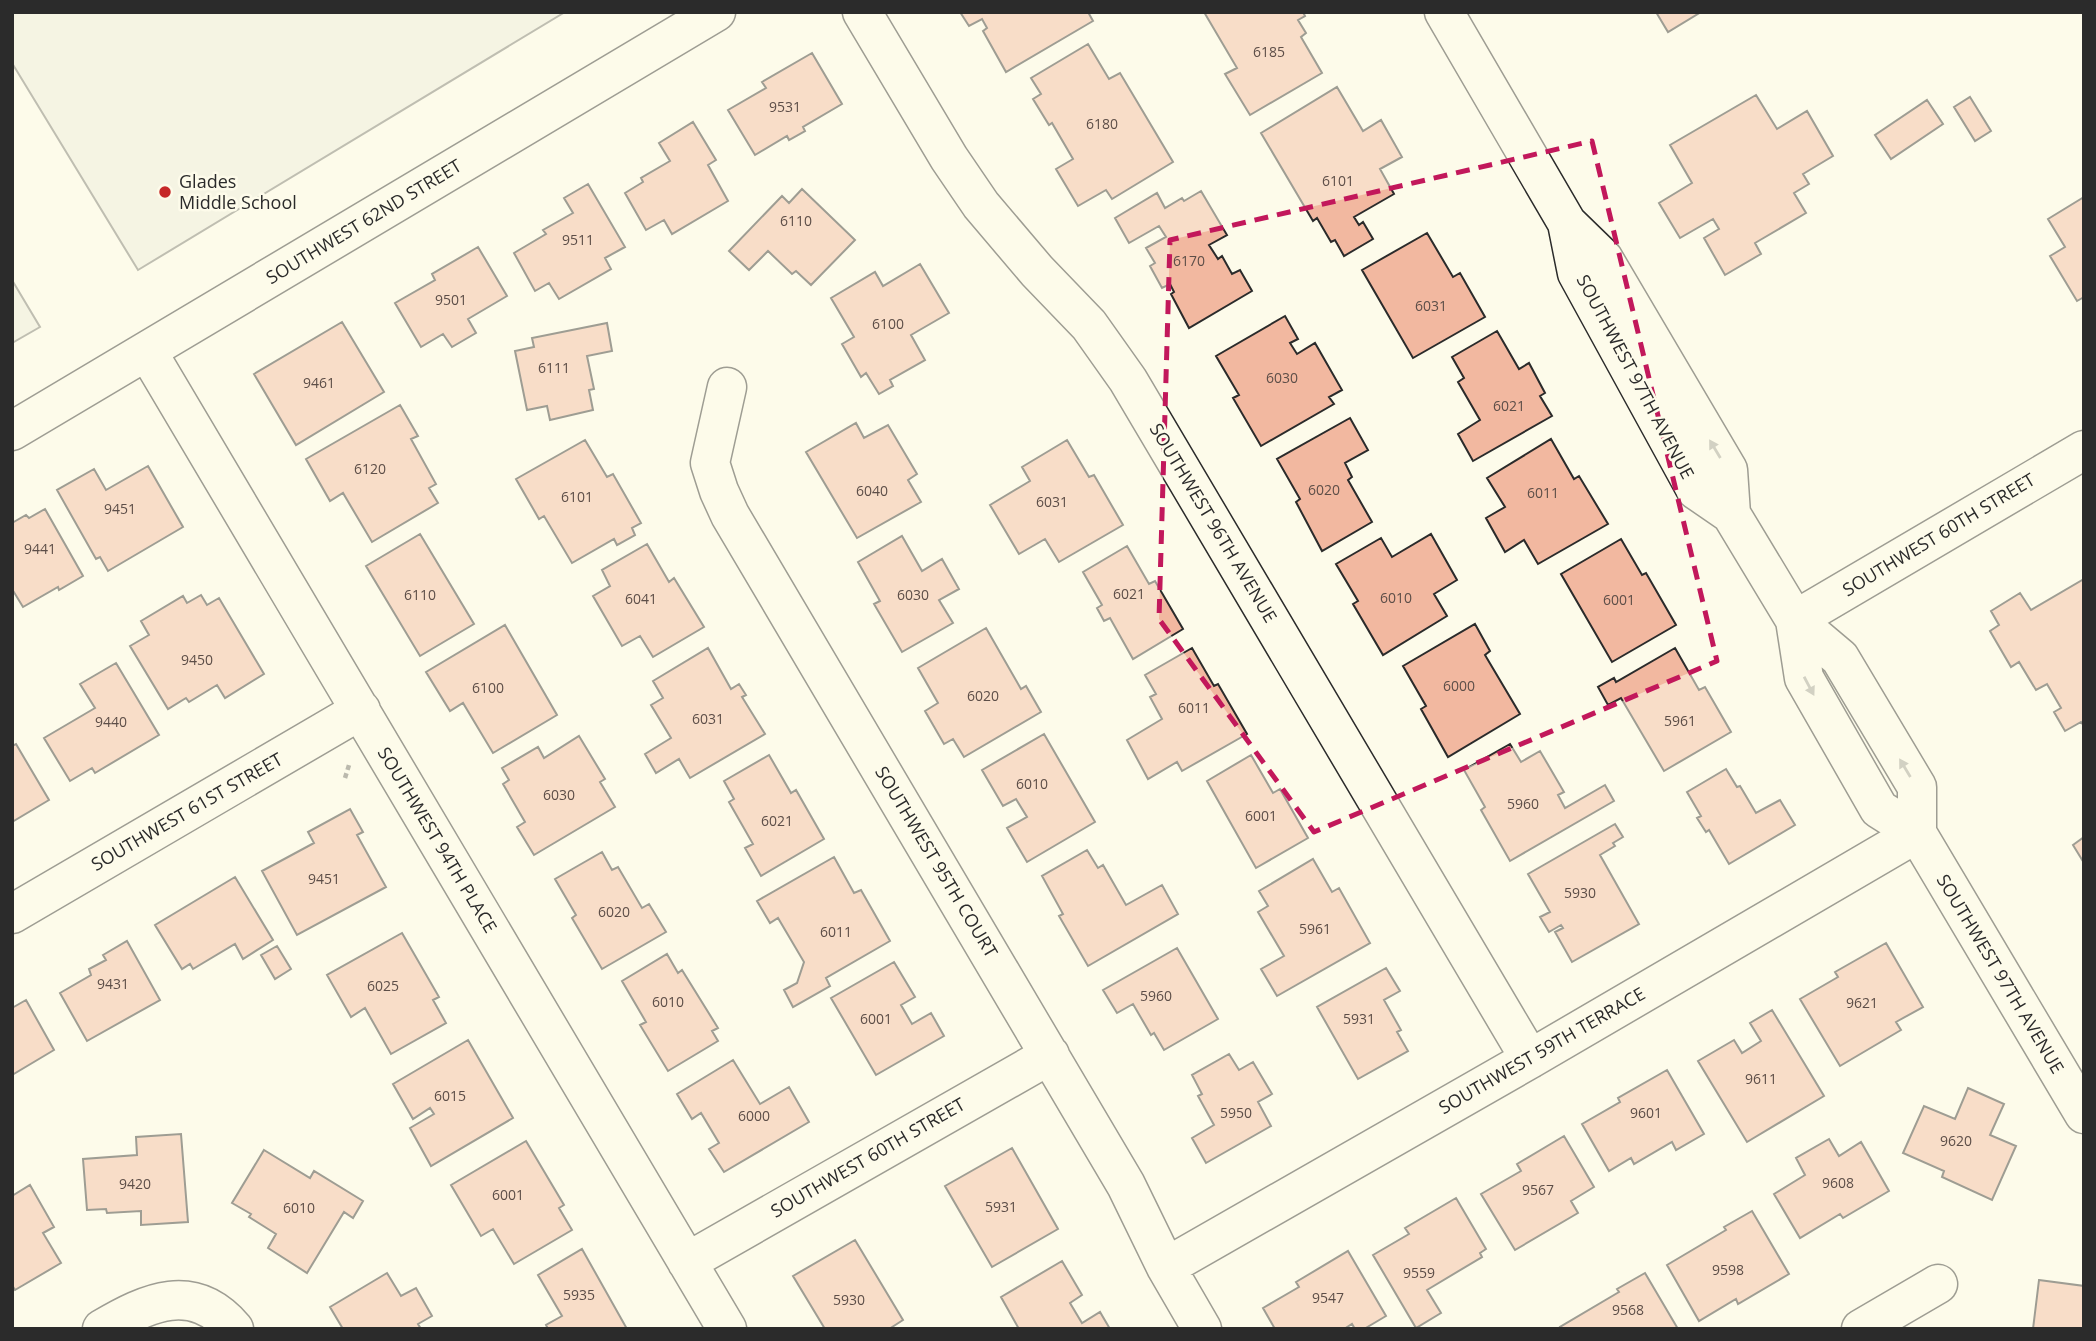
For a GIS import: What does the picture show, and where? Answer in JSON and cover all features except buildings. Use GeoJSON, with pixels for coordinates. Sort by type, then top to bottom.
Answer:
{"type":"FeatureCollection","features":[{"type":"Feature","properties":{"kind":"street","name":"SOUTHWEST 62ND STREET"},"geometry":{"type":"LineString","coordinates":[[12,431],[716,12]]}},
{"type":"Feature","properties":{"kind":"street","name":"SOUTHWEST 96TH AVENUE"},"geometry":{"type":"LineString","coordinates":[[862,12],[949,159],[981,205],[1037,271],[1089,325],[1133,388],[1530,1059]]}},
{"type":"Feature","properties":{"kind":"street","name":"SOUTHWEST 97TH AVENUE"},"geometry":{"type":"LineString","coordinates":[[1444,12],[1567,223],[1603,258],[1728,470],[1731,514],[1795,620],[1840,658],[1917,787],[1917,833],[2084,1114]]}},
{"type":"Feature","properties":{"kind":"street","name":"SOUTHWEST 94TH PLACE"},"geometry":{"type":"LineString","coordinates":[[147,351],[727,1329]]}},
{"type":"Feature","properties":{"kind":"street","name":"SOUTHWEST 95TH COURT"},"geometry":{"type":"LineString","coordinates":[[727,387],[710,463],[730,515],[1126,1185],[1166,1267],[1202,1329]]}},
{"type":"Feature","properties":{"kind":"street","name":"SOUTHWEST 60TH STREET"},"geometry":{"type":"LineString","coordinates":[[1795,620],[2084,450]]}},
{"type":"Feature","properties":{"kind":"street","name":"SOUTHWEST 61ST STREET"},"geometry":{"type":"LineString","coordinates":[[12,914],[361,710]]}},
{"type":"Feature","properties":{"kind":"street","name":"SOUTHWEST 59TH TERRACE"},"geometry":{"type":"LineString","coordinates":[[1166,1267],[1917,833]]}},
{"type":"Feature","properties":{"kind":"street","name":"SOUTHWEST 60TH STREET"},"geometry":{"type":"LineString","coordinates":[[687,1262],[1050,1055]]}},
{"type":"Feature","properties":{"kind":"street"},"geometry":{"type":"LineString","coordinates":[[1861,1329],[1938,1284]]}},
{"type":"Feature","properties":{"kind":"street"},"geometry":{"type":"LineString","coordinates":[[102,1329],[151,1304],[169,1299],[192,1301],[209,1307],[225,1318],[234,1329]]}},
{"type":"Feature","properties":{"kind":"highlighted area"},"geometry":{"type":"Polygon","coordinates":[[[1592,141],[1717,661],[1314,832],[1159,619],[1170,240],[1592,141]]]}},
{"type":"Feature","properties":{"kind":"shaded area","name":"Glades Middle School"},"geometry":{"type":"Polygon","coordinates":[[[12,12],[565,12],[138,270],[12,63],[12,12]]]}},
{"type":"Feature","properties":{"kind":"shaded area"},"geometry":{"type":"Polygon","coordinates":[[[12,280],[40,327],[12,343],[12,280]]]}},
{"type":"Feature","properties":{"kind":"place","name":"Glades Middle School"},"geometry":{"type":"Point","coordinates":[165,192]}}]}
